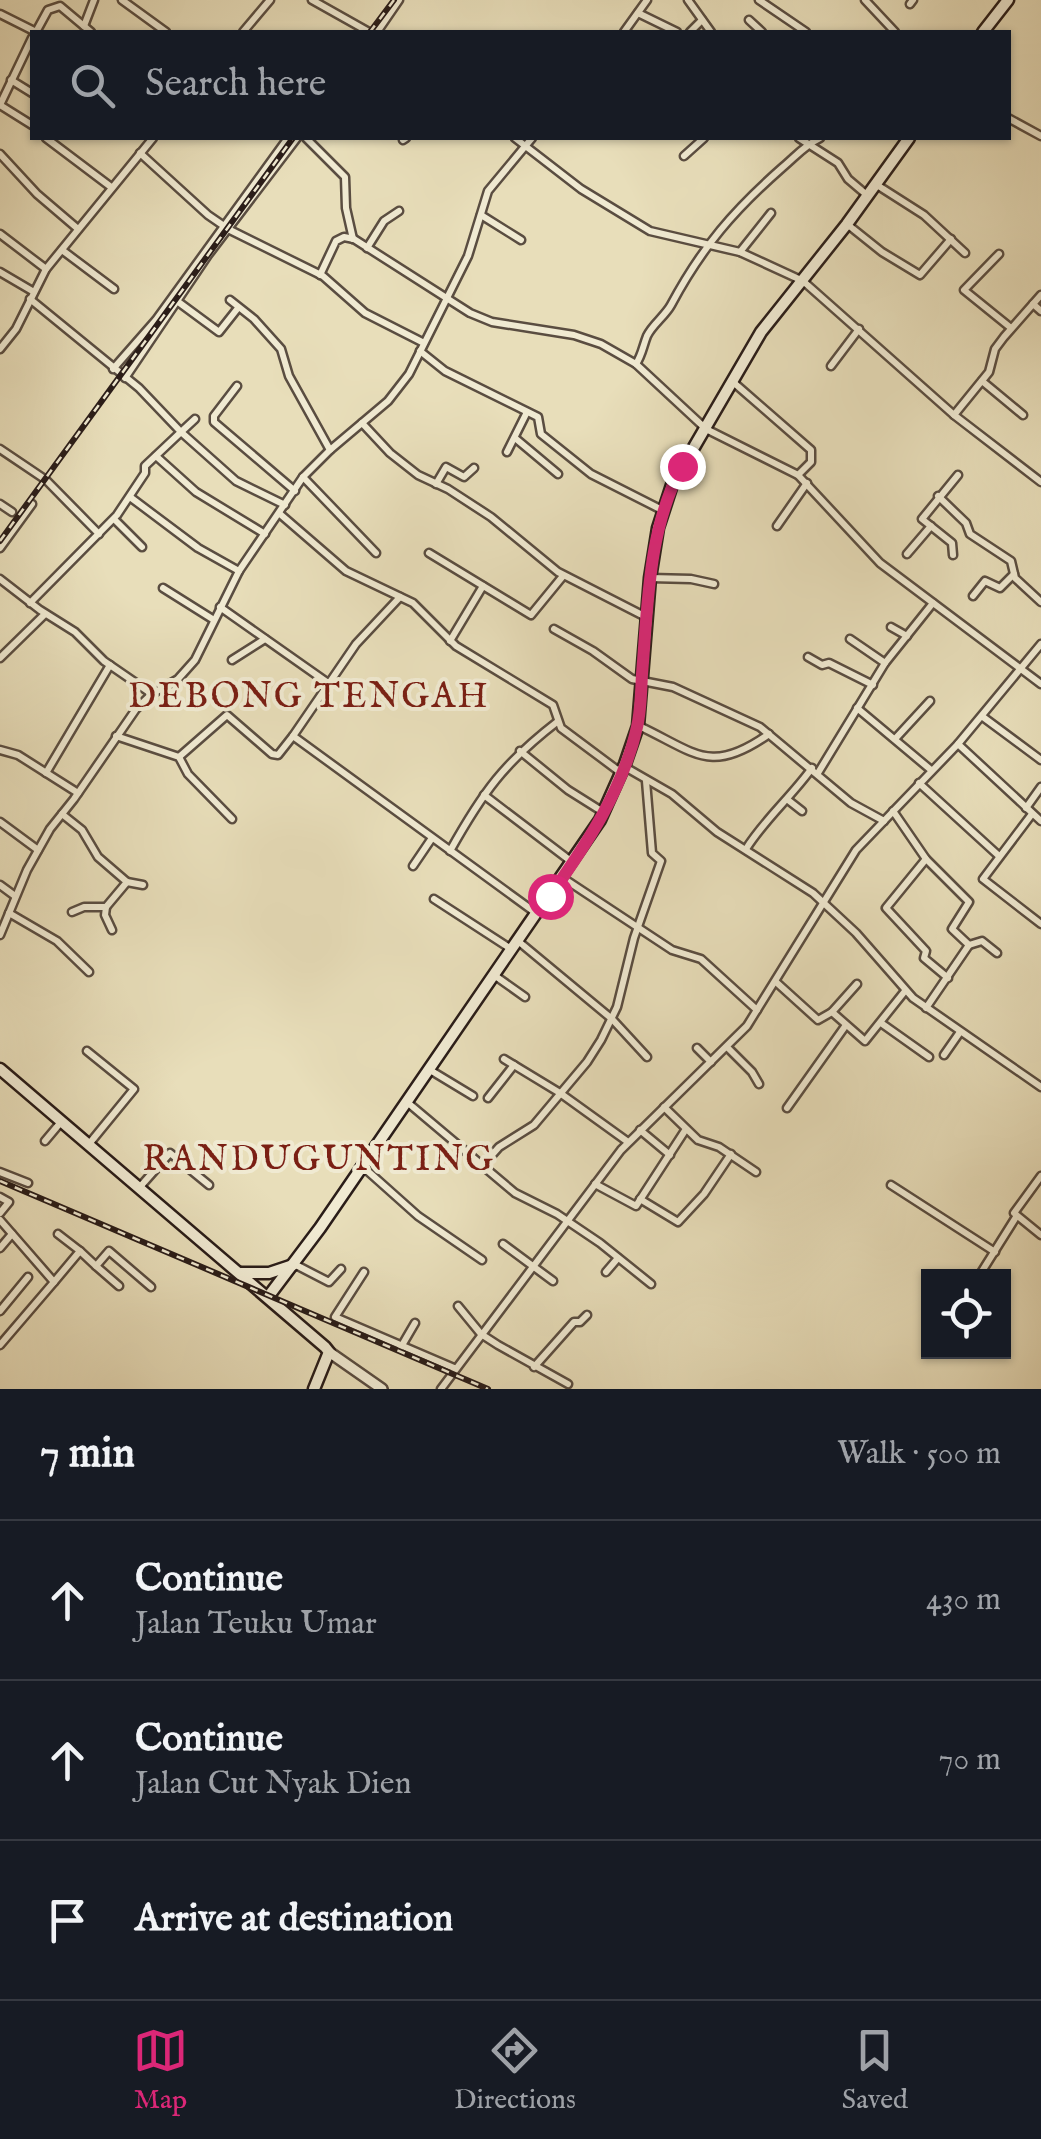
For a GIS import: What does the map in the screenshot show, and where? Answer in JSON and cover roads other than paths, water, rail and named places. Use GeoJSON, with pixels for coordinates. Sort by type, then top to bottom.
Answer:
{"type":"FeatureCollection","features":[{"type":"Feature","properties":{"kind":"main road"},"geometry":{"type":"LineString","coordinates":[[985,30],[1008,0]]}},
{"type":"Feature","properties":{"kind":"main road"},"geometry":{"type":"LineString","coordinates":[[268,1297],[430,1070],[604,812],[638,726],[650,578],[662,510],[682,466],[762,332],[907,140]]}},
{"type":"Feature","properties":{"kind":"main road"},"geometry":{"type":"LineString","coordinates":[[0,1069],[241,1272],[329,1352],[314,1389]]}},
{"type":"Feature","properties":{"kind":"main road"},"geometry":{"type":"LineString","coordinates":[[241,1272],[269,1273],[294,1264]]}},
{"type":"Feature","properties":{"kind":"street"},"geometry":{"type":"LineString","coordinates":[[84,26],[94,0]]}},
{"type":"Feature","properties":{"kind":"street"},"geometry":{"type":"LineString","coordinates":[[122,0],[163,30]]}},
{"type":"Feature","properties":{"kind":"street"},"geometry":{"type":"LineString","coordinates":[[245,30],[270,0]]}},
{"type":"Feature","properties":{"kind":"street"},"geometry":{"type":"LineString","coordinates":[[312,0],[366,30]]}},
{"type":"Feature","properties":{"kind":"street"},"geometry":{"type":"LineString","coordinates":[[372,30],[399,0]]}},
{"type":"Feature","properties":{"kind":"street"},"geometry":{"type":"LineString","coordinates":[[625,30],[647,0]]}},
{"type":"Feature","properties":{"kind":"street"},"geometry":{"type":"LineString","coordinates":[[688,0],[710,30]]}},
{"type":"Feature","properties":{"kind":"street"},"geometry":{"type":"LineString","coordinates":[[759,0],[803,30]]}},
{"type":"Feature","properties":{"kind":"street"},"geometry":{"type":"LineString","coordinates":[[865,0],[892,30]]}},
{"type":"Feature","properties":{"kind":"street"},"geometry":{"type":"LineString","coordinates":[[35,30],[52,3],[89,30]]}},
{"type":"Feature","properties":{"kind":"street"},"geometry":{"type":"LineString","coordinates":[[638,12],[672,30]]}},
{"type":"Feature","properties":{"kind":"street"},"geometry":{"type":"LineString","coordinates":[[0,14],[30,30]]}},
{"type":"Feature","properties":{"kind":"street"},"geometry":{"type":"LineString","coordinates":[[692,30],[702,20]]}},
{"type":"Feature","properties":{"kind":"street"},"geometry":{"type":"LineString","coordinates":[[749,20],[760,30]]}},
{"type":"Feature","properties":{"kind":"street"},"geometry":{"type":"LineString","coordinates":[[30,40],[0,102],[30,124]]}},
{"type":"Feature","properties":{"kind":"street"},"geometry":{"type":"LineString","coordinates":[[11,80],[30,92]]}},
{"type":"Feature","properties":{"kind":"street"},"geometry":{"type":"LineString","coordinates":[[1011,120],[1041,136]]}},
{"type":"Feature","properties":{"kind":"street"},"geometry":{"type":"LineString","coordinates":[[49,140],[111,187]]}},
{"type":"Feature","properties":{"kind":"street"},"geometry":{"type":"LineString","coordinates":[[0,349],[16,329],[46,269],[151,140]]}},
{"type":"Feature","properties":{"kind":"street"},"geometry":{"type":"LineString","coordinates":[[125,378],[287,140]]}},
{"type":"Feature","properties":{"kind":"street"},"geometry":{"type":"LineString","coordinates":[[113,369],[156,320],[295,140]]}},
{"type":"Feature","properties":{"kind":"street"},"geometry":{"type":"LineString","coordinates":[[308,140],[345,176],[346,208],[354,239]]}},
{"type":"Feature","properties":{"kind":"street"},"geometry":{"type":"LineString","coordinates":[[517,140],[581,190],[650,230],[740,252],[803,281],[954,415],[1041,482]]}},
{"type":"Feature","properties":{"kind":"street"},"geometry":{"type":"LineString","coordinates":[[0,935],[38,850],[116,736],[152,694],[190,666],[239,570],[303,477],[393,396],[409,374],[468,256],[494,182],[530,140]]}},
{"type":"Feature","properties":{"kind":"street"},"geometry":{"type":"LineString","coordinates":[[684,156],[702,140]]}},
{"type":"Feature","properties":{"kind":"street"},"geometry":{"type":"LineString","coordinates":[[802,140],[838,163],[848,180],[868,196]]}},
{"type":"Feature","properties":{"kind":"street"},"geometry":{"type":"LineString","coordinates":[[636,364],[648,335],[710,243],[752,192],[816,140]]}},
{"type":"Feature","properties":{"kind":"street"},"geometry":{"type":"LineString","coordinates":[[140,153],[226,228],[320,274],[365,314],[422,347],[445,371],[540,420],[541,434],[594,481],[662,510]]}},
{"type":"Feature","properties":{"kind":"street"},"geometry":{"type":"LineString","coordinates":[[0,154],[37,194],[78,229]]}},
{"type":"Feature","properties":{"kind":"street"},"geometry":{"type":"LineString","coordinates":[[876,184],[924,215],[966,253]]}},
{"type":"Feature","properties":{"kind":"street"},"geometry":{"type":"LineString","coordinates":[[367,248],[384,221],[399,212]]}},
{"type":"Feature","properties":{"kind":"street"},"geometry":{"type":"LineString","coordinates":[[740,252],[771,213]]}},
{"type":"Feature","properties":{"kind":"street"},"geometry":{"type":"LineString","coordinates":[[481,215],[521,240]]}},
{"type":"Feature","properties":{"kind":"street"},"geometry":{"type":"LineString","coordinates":[[847,224],[920,275],[951,239]]}},
{"type":"Feature","properties":{"kind":"street"},"geometry":{"type":"LineString","coordinates":[[0,234],[46,269]]}},
{"type":"Feature","properties":{"kind":"street"},"geometry":{"type":"LineString","coordinates":[[320,274],[336,241],[354,239],[444,299],[492,322],[574,335],[601,344],[636,364],[706,428],[798,475],[880,563],[1041,684]]}},
{"type":"Feature","properties":{"kind":"street"},"geometry":{"type":"LineString","coordinates":[[62,250],[114,289]]}},
{"type":"Feature","properties":{"kind":"street"},"geometry":{"type":"LineString","coordinates":[[999,254],[964,290],[1010,328]]}},
{"type":"Feature","properties":{"kind":"street"},"geometry":{"type":"LineString","coordinates":[[0,272],[125,378],[236,481],[285,506]]}},
{"type":"Feature","properties":{"kind":"street"},"geometry":{"type":"LineString","coordinates":[[954,415],[991,369],[995,350],[1010,328],[1041,295]]}},
{"type":"Feature","properties":{"kind":"street"},"geometry":{"type":"LineString","coordinates":[[176,300],[221,332],[238,308]]}},
{"type":"Feature","properties":{"kind":"street"},"geometry":{"type":"LineString","coordinates":[[230,300],[281,349],[289,376],[330,450]]}},
{"type":"Feature","properties":{"kind":"street"},"geometry":{"type":"LineString","coordinates":[[1033,304],[1041,311]]}},
{"type":"Feature","properties":{"kind":"street"},"geometry":{"type":"LineString","coordinates":[[831,366],[859,328]]}},
{"type":"Feature","properties":{"kind":"street"},"geometry":{"type":"LineString","coordinates":[[982,381],[1022,415]]}},
{"type":"Feature","properties":{"kind":"street"},"geometry":{"type":"LineString","coordinates":[[732,382],[811,450],[811,462],[798,475]]}},
{"type":"Feature","properties":{"kind":"street"},"geometry":{"type":"LineString","coordinates":[[237,386],[214,416],[214,422],[294,491]]}},
{"type":"Feature","properties":{"kind":"street"},"geometry":{"type":"LineString","coordinates":[[506,452],[526,412]]}},
{"type":"Feature","properties":{"kind":"street"},"geometry":{"type":"LineString","coordinates":[[30,603],[114,518],[145,466],[195,419]]}},
{"type":"Feature","properties":{"kind":"street"},"geometry":{"type":"LineString","coordinates":[[362,423],[418,475],[492,517],[563,576],[646,617]]}},
{"type":"Feature","properties":{"kind":"street"},"geometry":{"type":"LineString","coordinates":[[515,438],[558,474]]}},
{"type":"Feature","properties":{"kind":"street"},"geometry":{"type":"LineString","coordinates":[[0,449],[46,480],[99,534]]}},
{"type":"Feature","properties":{"kind":"street"},"geometry":{"type":"LineString","coordinates":[[156,456],[196,492],[266,534]]}},
{"type":"Feature","properties":{"kind":"street"},"geometry":{"type":"LineString","coordinates":[[436,484],[448,467],[464,478],[474,468]]}},
{"type":"Feature","properties":{"kind":"street"},"geometry":{"type":"LineString","coordinates":[[953,556],[952,543],[922,519],[958,475]]}},
{"type":"Feature","properties":{"kind":"street"},"geometry":{"type":"LineString","coordinates":[[303,477],[376,553]]}},
{"type":"Feature","properties":{"kind":"street"},"geometry":{"type":"LineString","coordinates":[[777,526],[807,483]]}},
{"type":"Feature","properties":{"kind":"street"},"geometry":{"type":"LineString","coordinates":[[938,496],[966,523],[970,534],[1011,561],[1014,574],[1041,602]]}},
{"type":"Feature","properties":{"kind":"street"},"geometry":{"type":"LineString","coordinates":[[130,497],[198,548],[239,570]]}},
{"type":"Feature","properties":{"kind":"street"},"geometry":{"type":"LineString","coordinates":[[0,504],[12,512]]}},
{"type":"Feature","properties":{"kind":"street"},"geometry":{"type":"LineString","coordinates":[[0,548],[32,504]]}},
{"type":"Feature","properties":{"kind":"street"},"geometry":{"type":"LineString","coordinates":[[280,514],[346,571],[400,597],[429,616],[450,641],[553,706],[557,722],[576,741],[672,794],[717,832],[802,885],[856,933],[905,991],[1041,1087]]}},
{"type":"Feature","properties":{"kind":"street"},"geometry":{"type":"LineString","coordinates":[[114,518],[142,547]]}},
{"type":"Feature","properties":{"kind":"street"},"geometry":{"type":"LineString","coordinates":[[906,554],[931,526]]}},
{"type":"Feature","properties":{"kind":"street"},"geometry":{"type":"LineString","coordinates":[[429,553],[531,615],[563,576]]}},
{"type":"Feature","properties":{"kind":"street"},"geometry":{"type":"LineString","coordinates":[[973,596],[981,583],[1000,588],[1014,574]]}},
{"type":"Feature","properties":{"kind":"street"},"geometry":{"type":"LineString","coordinates":[[650,578],[714,584]]}},
{"type":"Feature","properties":{"kind":"street"},"geometry":{"type":"LineString","coordinates":[[0,579],[75,632],[110,666],[152,694]]}},
{"type":"Feature","properties":{"kind":"street"},"geometry":{"type":"LineString","coordinates":[[450,641],[483,586]]}},
{"type":"Feature","properties":{"kind":"street"},"geometry":{"type":"LineString","coordinates":[[163,588],[214,620]]}},
{"type":"Feature","properties":{"kind":"street"},"geometry":{"type":"LineString","coordinates":[[178,757],[227,714],[272,754],[278,754],[371,626],[400,597]]}},
{"type":"Feature","properties":{"kind":"street"},"geometry":{"type":"LineString","coordinates":[[746,849],[758,830],[815,771],[885,664],[934,603]]}},
{"type":"Feature","properties":{"kind":"street"},"geometry":{"type":"LineString","coordinates":[[220,607],[328,682]]}},
{"type":"Feature","properties":{"kind":"street"},"geometry":{"type":"LineString","coordinates":[[0,658],[45,614]]}},
{"type":"Feature","properties":{"kind":"street"},"geometry":{"type":"LineString","coordinates":[[891,627],[907,636]]}},
{"type":"Feature","properties":{"kind":"street"},"geometry":{"type":"LineString","coordinates":[[554,630],[627,676],[688,692],[770,734],[851,803],[884,822]]}},
{"type":"Feature","properties":{"kind":"street"},"geometry":{"type":"LineString","coordinates":[[232,660],[265,638]]}},
{"type":"Feature","properties":{"kind":"street"},"geometry":{"type":"LineString","coordinates":[[850,639],[885,664]]}},
{"type":"Feature","properties":{"kind":"street"},"geometry":{"type":"LineString","coordinates":[[0,640],[8,648]]}},
{"type":"Feature","properties":{"kind":"street"},"geometry":{"type":"LineString","coordinates":[[442,1389],[454,1368],[628,1142],[727,1047],[757,1010],[846,863],[958,744],[1041,644]]}},
{"type":"Feature","properties":{"kind":"street"},"geometry":{"type":"LineString","coordinates":[[808,657],[822,665],[834,665],[873,686]]}},
{"type":"Feature","properties":{"kind":"street"},"geometry":{"type":"LineString","coordinates":[[46,773],[110,666]]}},
{"type":"Feature","properties":{"kind":"street"},"geometry":{"type":"LineString","coordinates":[[894,740],[930,701]]}},
{"type":"Feature","properties":{"kind":"street"},"geometry":{"type":"LineString","coordinates":[[857,708],[930,770]]}},
{"type":"Feature","properties":{"kind":"street"},"geometry":{"type":"LineString","coordinates":[[982,717],[1041,760]]}},
{"type":"Feature","properties":{"kind":"street"},"geometry":{"type":"LineString","coordinates":[[450,851],[484,795],[520,751],[557,722]]}},
{"type":"Feature","properties":{"kind":"street"},"geometry":{"type":"LineString","coordinates":[[638,726],[682,751],[708,758],[750,748],[770,734]]}},
{"type":"Feature","properties":{"kind":"street"},"geometry":{"type":"LineString","coordinates":[[116,736],[178,757],[188,774],[232,819]]}},
{"type":"Feature","properties":{"kind":"street"},"geometry":{"type":"LineString","coordinates":[[293,736],[536,914]]}},
{"type":"Feature","properties":{"kind":"street"},"geometry":{"type":"LineString","coordinates":[[958,744],[1041,822]]}},
{"type":"Feature","properties":{"kind":"street"},"geometry":{"type":"LineString","coordinates":[[0,750],[18,755],[78,794]]}},
{"type":"Feature","properties":{"kind":"street"},"geometry":{"type":"LineString","coordinates":[[520,751],[568,790],[604,812]]}},
{"type":"Feature","properties":{"kind":"street"},"geometry":{"type":"LineString","coordinates":[[484,1164],[499,1147],[527,1131],[587,1062],[612,1019],[638,925],[662,861],[652,853],[646,781]]}},
{"type":"Feature","properties":{"kind":"street"},"geometry":{"type":"LineString","coordinates":[[919,784],[999,856]]}},
{"type":"Feature","properties":{"kind":"street"},"geometry":{"type":"LineString","coordinates":[[1041,787],[983,878],[1041,924]]}},
{"type":"Feature","properties":{"kind":"street"},"geometry":{"type":"LineString","coordinates":[[484,795],[573,863]]}},
{"type":"Feature","properties":{"kind":"street"},"geometry":{"type":"LineString","coordinates":[[788,800],[802,811]]}},
{"type":"Feature","properties":{"kind":"street"},"geometry":{"type":"LineString","coordinates":[[893,811],[926,860],[968,898],[968,906],[952,929],[970,945]]}},
{"type":"Feature","properties":{"kind":"street"},"geometry":{"type":"LineString","coordinates":[[62,814],[82,830],[98,857],[127,882],[143,885]]}},
{"type":"Feature","properties":{"kind":"street"},"geometry":{"type":"LineString","coordinates":[[0,822],[38,850]]}},
{"type":"Feature","properties":{"kind":"street"},"geometry":{"type":"LineString","coordinates":[[413,866],[432,838]]}},
{"type":"Feature","properties":{"kind":"street"},"geometry":{"type":"LineString","coordinates":[[926,860],[886,908],[926,951],[924,958],[948,978]]}},
{"type":"Feature","properties":{"kind":"street"},"geometry":{"type":"LineString","coordinates":[[563,878],[680,955],[695,956],[706,963],[757,1010]]}},
{"type":"Feature","properties":{"kind":"street"},"geometry":{"type":"LineString","coordinates":[[112,930],[106,907],[127,882]]}},
{"type":"Feature","properties":{"kind":"street"},"geometry":{"type":"LineString","coordinates":[[0,885],[16,896]]}},
{"type":"Feature","properties":{"kind":"street"},"geometry":{"type":"LineString","coordinates":[[434,899],[514,945],[612,1019],[648,1057]]}},
{"type":"Feature","properties":{"kind":"street"},"geometry":{"type":"LineString","coordinates":[[72,912],[84,907],[106,907]]}},
{"type":"Feature","properties":{"kind":"street"},"geometry":{"type":"LineString","coordinates":[[9,913],[57,940],[89,972]]}},
{"type":"Feature","properties":{"kind":"street"},"geometry":{"type":"LineString","coordinates":[[926,1008],[970,945],[982,941],[996,954]]}},
{"type":"Feature","properties":{"kind":"street"},"geometry":{"type":"LineString","coordinates":[[494,975],[525,996]]}},
{"type":"Feature","properties":{"kind":"street"},"geometry":{"type":"LineString","coordinates":[[776,982],[818,1020],[832,1012],[857,984]]}},
{"type":"Feature","properties":{"kind":"street"},"geometry":{"type":"LineString","coordinates":[[832,1012],[867,1040],[905,991]]}},
{"type":"Feature","properties":{"kind":"street"},"geometry":{"type":"LineString","coordinates":[[881,1023],[929,1057]]}},
{"type":"Feature","properties":{"kind":"street"},"geometry":{"type":"LineString","coordinates":[[788,1108],[846,1025]]}},
{"type":"Feature","properties":{"kind":"street"},"geometry":{"type":"LineString","coordinates":[[944,1055],[960,1032]]}},
{"type":"Feature","properties":{"kind":"street"},"geometry":{"type":"LineString","coordinates":[[727,1047],[759,1084]]}},
{"type":"Feature","properties":{"kind":"street"},"geometry":{"type":"LineString","coordinates":[[697,1048],[711,1062]]}},
{"type":"Feature","properties":{"kind":"street"},"geometry":{"type":"LineString","coordinates":[[88,1051],[134,1089],[90,1144]]}},
{"type":"Feature","properties":{"kind":"street"},"geometry":{"type":"LineString","coordinates":[[504,1059],[628,1142]]}},
{"type":"Feature","properties":{"kind":"street"},"geometry":{"type":"LineString","coordinates":[[488,1098],[514,1065]]}},
{"type":"Feature","properties":{"kind":"street"},"geometry":{"type":"LineString","coordinates":[[430,1070],[472,1096]]}},
{"type":"Feature","properties":{"kind":"street"},"geometry":{"type":"LineString","coordinates":[[407,1102],[516,1194],[567,1222],[651,1284]]}},
{"type":"Feature","properties":{"kind":"street"},"geometry":{"type":"LineString","coordinates":[[664,1107],[698,1140],[731,1154],[756,1172]]}},
{"type":"Feature","properties":{"kind":"street"},"geometry":{"type":"LineString","coordinates":[[46,1142],[61,1122]]}},
{"type":"Feature","properties":{"kind":"street"},"geometry":{"type":"LineString","coordinates":[[595,1184],[634,1206],[686,1128]]}},
{"type":"Feature","properties":{"kind":"street"},"geometry":{"type":"LineString","coordinates":[[640,1130],[670,1156]]}},
{"type":"Feature","properties":{"kind":"street"},"geometry":{"type":"LineString","coordinates":[[138,1188],[170,1153],[208,1185]]}},
{"type":"Feature","properties":{"kind":"street"},"geometry":{"type":"LineString","coordinates":[[640,1199],[678,1222],[704,1194],[731,1154]]}},
{"type":"Feature","properties":{"kind":"street"},"geometry":{"type":"LineString","coordinates":[[362,1166],[418,1216],[482,1260]]}},
{"type":"Feature","properties":{"kind":"street"},"geometry":{"type":"LineString","coordinates":[[0,1172],[28,1182]]}},
{"type":"Feature","properties":{"kind":"street"},"geometry":{"type":"LineString","coordinates":[[984,1269],[1016,1218],[1015,1208],[1040,1181]]}},
{"type":"Feature","properties":{"kind":"street"},"geometry":{"type":"LineString","coordinates":[[891,1185],[995,1252]]}},
{"type":"Feature","properties":{"kind":"street"},"geometry":{"type":"LineString","coordinates":[[0,1197],[9,1202],[0,1217],[54,1282]]}},
{"type":"Feature","properties":{"kind":"street"},"geometry":{"type":"LineString","coordinates":[[1016,1218],[1041,1235]]}},
{"type":"Feature","properties":{"kind":"street"},"geometry":{"type":"LineString","coordinates":[[0,1248],[12,1234]]}},
{"type":"Feature","properties":{"kind":"street"},"geometry":{"type":"LineString","coordinates":[[58,1234],[119,1286]]}},
{"type":"Feature","properties":{"kind":"street"},"geometry":{"type":"LineString","coordinates":[[503,1244],[553,1281]]}},
{"type":"Feature","properties":{"kind":"street"},"geometry":{"type":"LineString","coordinates":[[2,1340],[80,1251]]}},
{"type":"Feature","properties":{"kind":"street"},"geometry":{"type":"LineString","coordinates":[[96,1266],[109,1251],[152,1287]]}},
{"type":"Feature","properties":{"kind":"street"},"geometry":{"type":"LineString","coordinates":[[606,1272],[618,1258]]}},
{"type":"Feature","properties":{"kind":"street"},"geometry":{"type":"LineString","coordinates":[[294,1264],[329,1282],[341,1270]]}},
{"type":"Feature","properties":{"kind":"street"},"geometry":{"type":"LineString","coordinates":[[364,1272],[334,1316],[454,1368]]}},
{"type":"Feature","properties":{"kind":"street"},"geometry":{"type":"LineString","coordinates":[[0,1310],[28,1277]]}},
{"type":"Feature","properties":{"kind":"street"},"geometry":{"type":"LineString","coordinates":[[458,1306],[482,1334],[568,1384]]}},
{"type":"Feature","properties":{"kind":"street"},"geometry":{"type":"LineString","coordinates":[[534,1367],[574,1322],[580,1322],[586,1315]]}},
{"type":"Feature","properties":{"kind":"street"},"geometry":{"type":"LineString","coordinates":[[401,1347],[415,1323]]}},
{"type":"Feature","properties":{"kind":"street"},"geometry":{"type":"LineString","coordinates":[[329,1352],[382,1389]]}},
{"type":"Feature","properties":{"kind":"railway"},"geometry":{"type":"LineString","coordinates":[[372,30],[394,0]]}},
{"type":"Feature","properties":{"kind":"railway"},"geometry":{"type":"LineString","coordinates":[[0,541],[292,140]]}},
{"type":"Feature","properties":{"kind":"railway"},"geometry":{"type":"LineString","coordinates":[[0,1181],[488,1389]]}},
{"type":"Feature","properties":{"kind":"district","name":"DEBONG TENGAH"},"geometry":{"type":"Point","coordinates":[309,695]}},
{"type":"Feature","properties":{"kind":"district","name":"RANDUGUNTING"},"geometry":{"type":"Point","coordinates":[319,1158]}}]}
